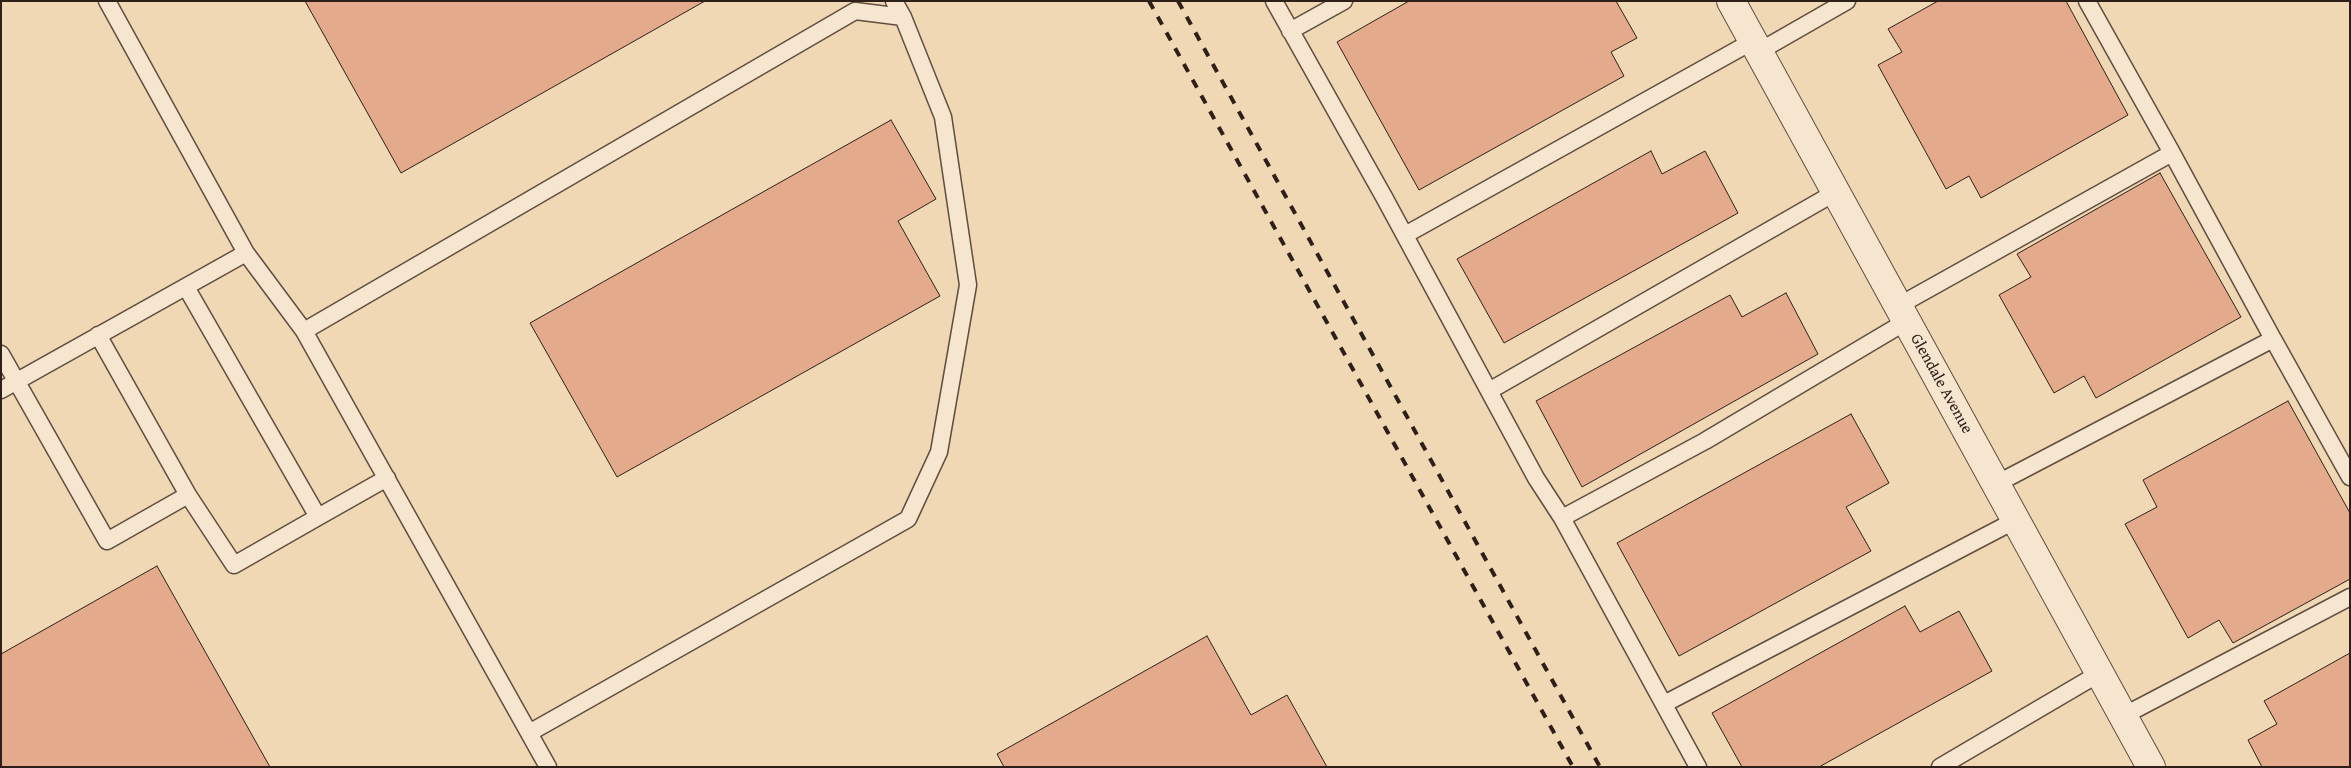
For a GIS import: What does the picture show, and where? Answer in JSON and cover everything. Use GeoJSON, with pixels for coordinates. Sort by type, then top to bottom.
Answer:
{"type":"FeatureCollection","features":[{"type":"Feature","properties":{"kind":"street","name":"Glendale Avenue"},"geometry":{"type":"LineString","coordinates":[[1731,1],[2151,767]]}},
{"type":"Feature","properties":{"kind":"lane"},"geometry":{"type":"LineString","coordinates":[[107,1],[246,253],[304,331],[548,767]]}},
{"type":"Feature","properties":{"kind":"lane"},"geometry":{"type":"LineString","coordinates":[[529,733],[908,519],[939,452],[968,285],[943,117],[903,17],[894,1]]}},
{"type":"Feature","properties":{"kind":"lane"},"geometry":{"type":"LineString","coordinates":[[1274,1],[1405,235],[1536,478],[1562,518],[1698,767]]}},
{"type":"Feature","properties":{"kind":"lane"},"geometry":{"type":"LineString","coordinates":[[1290,30],[1344,1]]}},
{"type":"Feature","properties":{"kind":"lane"},"geometry":{"type":"LineString","coordinates":[[1405,235],[1756,47],[1848,1]]}},
{"type":"Feature","properties":{"kind":"lane"},"geometry":{"type":"LineString","coordinates":[[2087,1],[2350,477]]}},
{"type":"Feature","properties":{"kind":"lane"},"geometry":{"type":"LineString","coordinates":[[304,331],[855,11],[903,17]]}},
{"type":"Feature","properties":{"kind":"lane"},"geometry":{"type":"LineString","coordinates":[[1562,518],[1705,441],[1902,313],[2172,152]]}},
{"type":"Feature","properties":{"kind":"lane"},"geometry":{"type":"LineString","coordinates":[[1489,391],[1836,192]]}},
{"type":"Feature","properties":{"kind":"lane"},"geometry":{"type":"LineString","coordinates":[[1,390],[246,253]]}},
{"type":"Feature","properties":{"kind":"lane"},"geometry":{"type":"LineString","coordinates":[[186,287],[318,518]]}},
{"type":"Feature","properties":{"kind":"lane"},"geometry":{"type":"LineString","coordinates":[[98,335],[188,495],[234,565],[387,478]]}},
{"type":"Feature","properties":{"kind":"lane"},"geometry":{"type":"LineString","coordinates":[[1996,484],[2273,339]]}},
{"type":"Feature","properties":{"kind":"lane"},"geometry":{"type":"LineString","coordinates":[[1,354],[107,542],[188,495]]}},
{"type":"Feature","properties":{"kind":"lane"},"geometry":{"type":"LineString","coordinates":[[1664,704],[2016,520]]}},
{"type":"Feature","properties":{"kind":"lane"},"geometry":{"type":"LineString","coordinates":[[2123,716],[2350,597]]}},
{"type":"Feature","properties":{"kind":"lane"},"geometry":{"type":"LineString","coordinates":[[1940,767],[2100,673]]}},
{"type":"Feature","properties":{"kind":"building"},"geometry":{"type":"Polygon","coordinates":[[[305,1],[705,1],[401,173],[305,1]]]}},
{"type":"Feature","properties":{"kind":"building"},"geometry":{"type":"Polygon","coordinates":[[[1409,1],[1616,1],[1637,38],[1611,52],[1624,76],[1419,190],[1337,42],[1409,1]]]}},
{"type":"Feature","properties":{"kind":"building"},"geometry":{"type":"Polygon","coordinates":[[[1938,1],[2066,1],[2128,115],[1981,198],[1969,176],[1946,189],[1878,65],[1902,52],[1888,29],[1938,1]]]}},
{"type":"Feature","properties":{"kind":"building"},"geometry":{"type":"Polygon","coordinates":[[[891,120],[936,199],[898,221],[940,296],[617,477],[530,323],[891,120]]]}},
{"type":"Feature","properties":{"kind":"building"},"geometry":{"type":"Polygon","coordinates":[[[1651,151],[1662,174],[1705,151],[1738,213],[1504,343],[1457,259],[1651,151]]]}},
{"type":"Feature","properties":{"kind":"building"},"geometry":{"type":"Polygon","coordinates":[[[2160,173],[2241,317],[2096,398],[2084,376],[2054,393],[1999,295],[2031,277],[2017,254],[2160,173]]]}},
{"type":"Feature","properties":{"kind":"building"},"geometry":{"type":"Polygon","coordinates":[[[1786,293],[1818,354],[1582,487],[1536,401],[1730,295],[1742,317],[1786,293]]]}},
{"type":"Feature","properties":{"kind":"building"},"geometry":{"type":"Polygon","coordinates":[[[2288,401],[2350,513],[2350,579],[2233,643],[2219,620],[2188,638],[2125,524],[2157,507],[2143,480],[2288,401]]]}},
{"type":"Feature","properties":{"kind":"building"},"geometry":{"type":"Polygon","coordinates":[[[1851,414],[1889,483],[1846,507],[1871,551],[1679,656],[1617,543],[1851,414]]]}},
{"type":"Feature","properties":{"kind":"building"},"geometry":{"type":"Polygon","coordinates":[[[157,566],[270,767],[1,767],[1,654],[157,566]]]}},
{"type":"Feature","properties":{"kind":"building"},"geometry":{"type":"Polygon","coordinates":[[[1905,606],[1920,632],[1959,611],[1992,671],[1819,767],[1742,767],[1712,713],[1905,606]]]}},
{"type":"Feature","properties":{"kind":"building"},"geometry":{"type":"Polygon","coordinates":[[[1207,636],[1251,715],[1287,695],[1327,767],[1004,767],[997,754],[1207,636]]]}},
{"type":"Feature","properties":{"kind":"building"},"geometry":{"type":"Polygon","coordinates":[[[2350,653],[2350,767],[2262,767],[2248,740],[2277,724],[2264,701],[2350,653]]]}},
{"type":"Feature","properties":{"kind":"railway"},"geometry":{"type":"LineString","coordinates":[[1149,1],[1573,767]]}},
{"type":"Feature","properties":{"kind":"railway"},"geometry":{"type":"LineString","coordinates":[[1178,1],[1600,767]]}}]}
